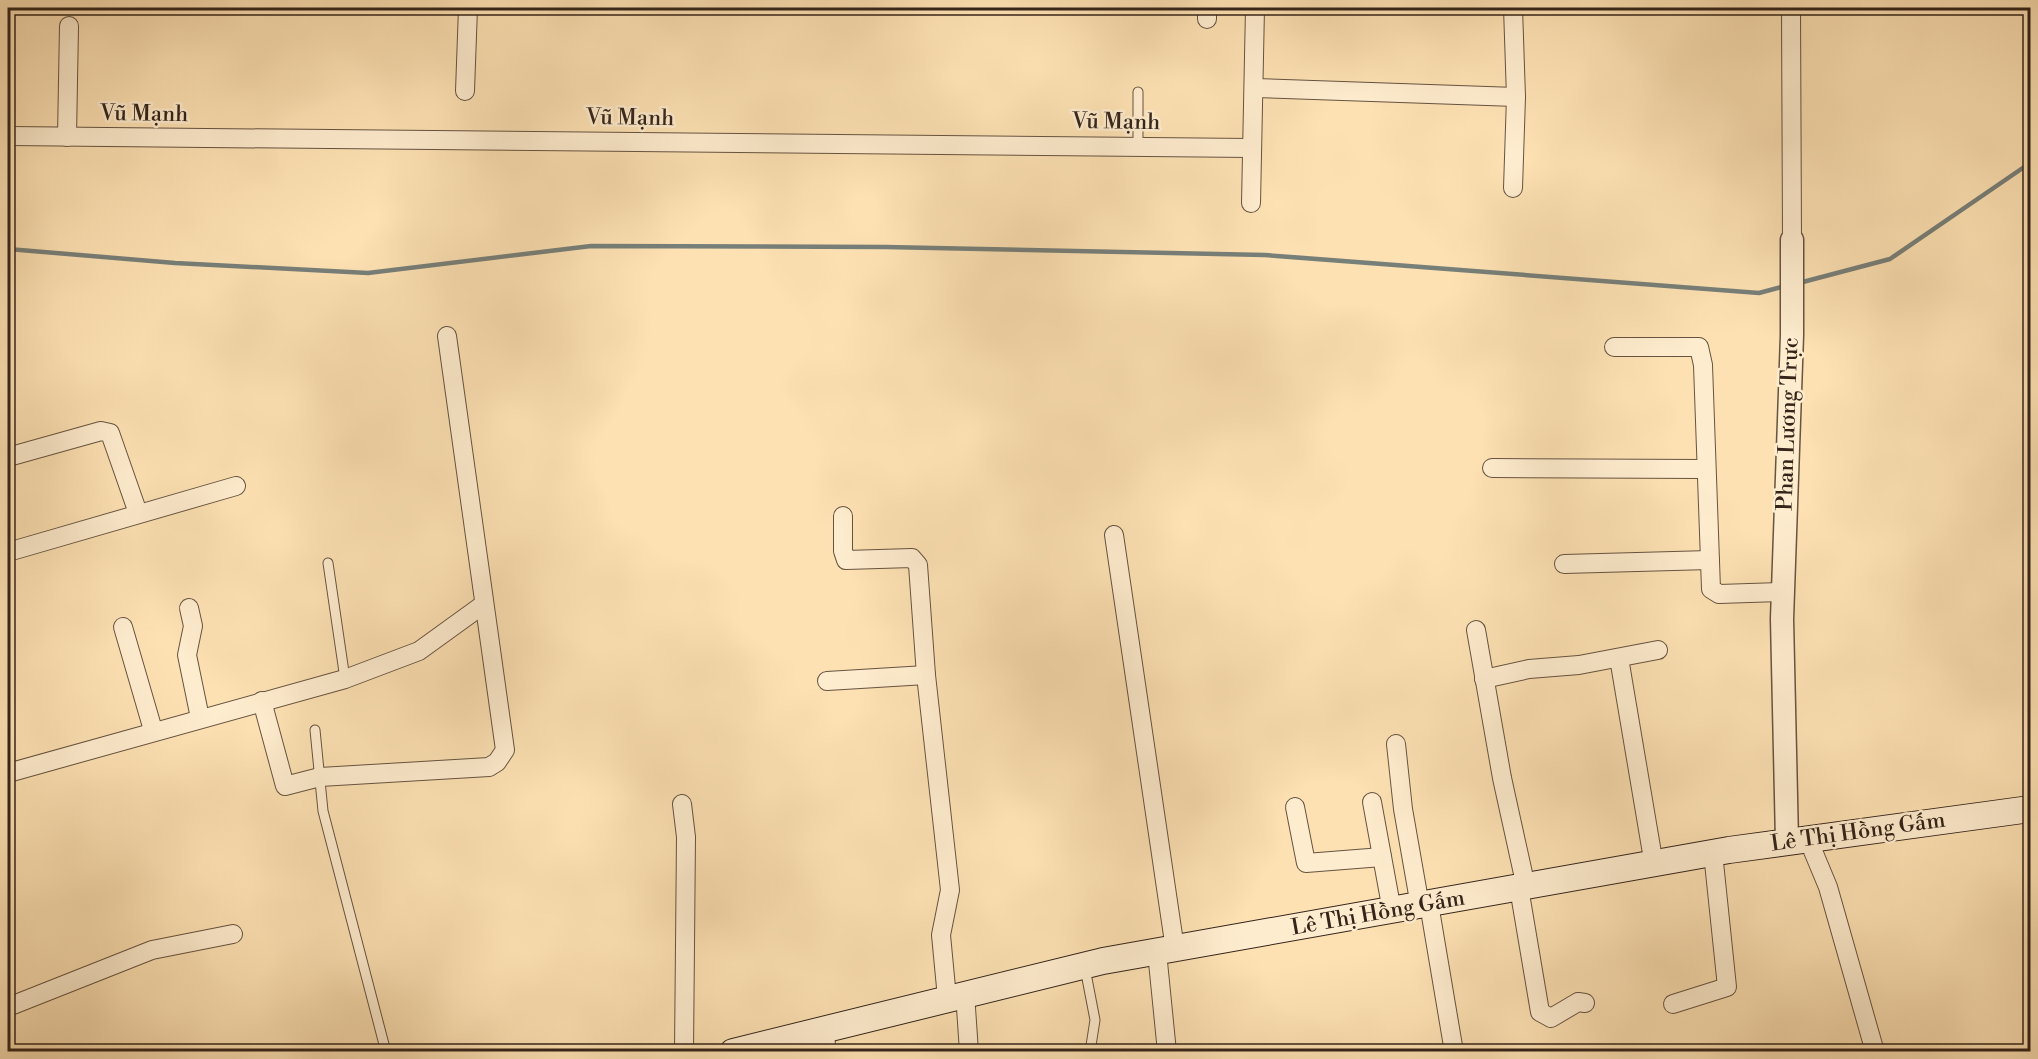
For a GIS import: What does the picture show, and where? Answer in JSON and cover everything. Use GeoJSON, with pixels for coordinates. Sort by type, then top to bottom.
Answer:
{"type":"FeatureCollection","features":[{"type":"Feature","properties":{"kind":"main road","name":"Lê Thị Hồng Gấm"},"geometry":{"type":"LineString","coordinates":[[733,1052],[825,1040],[956,995],[1084,965],[1713,853],[2031,809]]}},
{"type":"Feature","properties":{"kind":"street"},"geometry":{"type":"LineString","coordinates":[[465,91],[468,8]]}},
{"type":"Feature","properties":{"kind":"street"},"geometry":{"type":"LineString","coordinates":[[1251,203],[1255,8]]}},
{"type":"Feature","properties":{"kind":"street"},"geometry":{"type":"LineString","coordinates":[[1513,8],[1516,97],[1513,188]]}},
{"type":"Feature","properties":{"kind":"street","name":"Phan Lương Trực"},"geometry":{"type":"LineString","coordinates":[[1791,8],[1792,335],[1782,592],[1798,840]]}},
{"type":"Feature","properties":{"kind":"street"},"geometry":{"type":"LineString","coordinates":[[67,137],[69,26]]}},
{"type":"Feature","properties":{"kind":"street"},"geometry":{"type":"LineString","coordinates":[[1254,88],[1516,97]]}},
{"type":"Feature","properties":{"kind":"street","name":"Vũ Mạnh"},"geometry":{"type":"LineString","coordinates":[[8,136],[1252,148]]}},
{"type":"Feature","properties":{"kind":"street"},"geometry":{"type":"LineString","coordinates":[[262,700],[285,786],[320,777],[489,766],[497,762],[505,750],[506,743],[484,604],[447,336]]}},
{"type":"Feature","properties":{"kind":"street"},"geometry":{"type":"LineString","coordinates":[[1614,347],[1699,347],[1703,366],[1711,589],[1714,593],[1782,592]]}},
{"type":"Feature","properties":{"kind":"street"},"geometry":{"type":"LineString","coordinates":[[8,457],[101,431],[110,433],[138,513]]}},
{"type":"Feature","properties":{"kind":"street"},"geometry":{"type":"LineString","coordinates":[[1492,468],[1705,469]]}},
{"type":"Feature","properties":{"kind":"street"},"geometry":{"type":"LineString","coordinates":[[8,552],[236,486]]}},
{"type":"Feature","properties":{"kind":"street"},"geometry":{"type":"LineString","coordinates":[[843,516],[843,552],[846,560],[912,558],[916,560],[926,675],[950,890],[941,935],[969,1052]]}},
{"type":"Feature","properties":{"kind":"street"},"geometry":{"type":"LineString","coordinates":[[1114,535],[1166,951],[1167,1052]]}},
{"type":"Feature","properties":{"kind":"street"},"geometry":{"type":"LineString","coordinates":[[1564,564],[1710,560]]}},
{"type":"Feature","properties":{"kind":"street"},"geometry":{"type":"LineString","coordinates":[[8,773],[153,730],[345,679],[419,651],[484,604]]}},
{"type":"Feature","properties":{"kind":"street"},"geometry":{"type":"LineString","coordinates":[[189,608],[193,626],[187,655],[200,718]]}},
{"type":"Feature","properties":{"kind":"street"},"geometry":{"type":"LineString","coordinates":[[123,627],[153,730]]}},
{"type":"Feature","properties":{"kind":"street"},"geometry":{"type":"LineString","coordinates":[[1476,630],[1523,888],[1540,1012],[1551,1018],[1578,1002],[1585,1003]]}},
{"type":"Feature","properties":{"kind":"street"},"geometry":{"type":"LineString","coordinates":[[1484,679],[1529,669],[1568,667],[1658,650]]}},
{"type":"Feature","properties":{"kind":"street"},"geometry":{"type":"LineString","coordinates":[[1619,658],[1653,865]]}},
{"type":"Feature","properties":{"kind":"street"},"geometry":{"type":"LineString","coordinates":[[827,681],[926,675]]}},
{"type":"Feature","properties":{"kind":"street"},"geometry":{"type":"LineString","coordinates":[[1396,744],[1403,809],[1425,905],[1454,1052]]}},
{"type":"Feature","properties":{"kind":"street"},"geometry":{"type":"LineString","coordinates":[[1372,802],[1392,911]]}},
{"type":"Feature","properties":{"kind":"street"},"geometry":{"type":"LineString","coordinates":[[682,804],[686,837],[684,1052]]}},
{"type":"Feature","properties":{"kind":"street"},"geometry":{"type":"LineString","coordinates":[[1295,807],[1305,863],[1382,857]]}},
{"type":"Feature","properties":{"kind":"street"},"geometry":{"type":"LineString","coordinates":[[1798,840],[1828,887],[1875,1052]]}},
{"type":"Feature","properties":{"kind":"street"},"geometry":{"type":"LineString","coordinates":[[1673,1004],[1727,987],[1713,853]]}},
{"type":"Feature","properties":{"kind":"street"},"geometry":{"type":"LineString","coordinates":[[8,1007],[152,950],[233,934]]}},
{"type":"Feature","properties":{"kind":"lane"},"geometry":{"type":"LineString","coordinates":[[1138,92],[1138,147]]}},
{"type":"Feature","properties":{"kind":"lane"},"geometry":{"type":"LineString","coordinates":[[328,562],[345,679]]}},
{"type":"Feature","properties":{"kind":"lane"},"geometry":{"type":"LineString","coordinates":[[315,730],[323,811],[386,1052]]}},
{"type":"Feature","properties":{"kind":"lane"},"geometry":{"type":"LineString","coordinates":[[1084,965],[1095,1020],[1090,1052]]}},
{"type":"Feature","properties":{"kind":"waterway"},"geometry":{"type":"LineString","coordinates":[[1799,283],[1890,259],[2030,163]]}},
{"type":"Feature","properties":{"kind":"waterway"},"geometry":{"type":"LineString","coordinates":[[8,249],[175,263],[368,273],[591,246],[886,247],[1265,255],[1759,293],[1785,286]]}}]}
